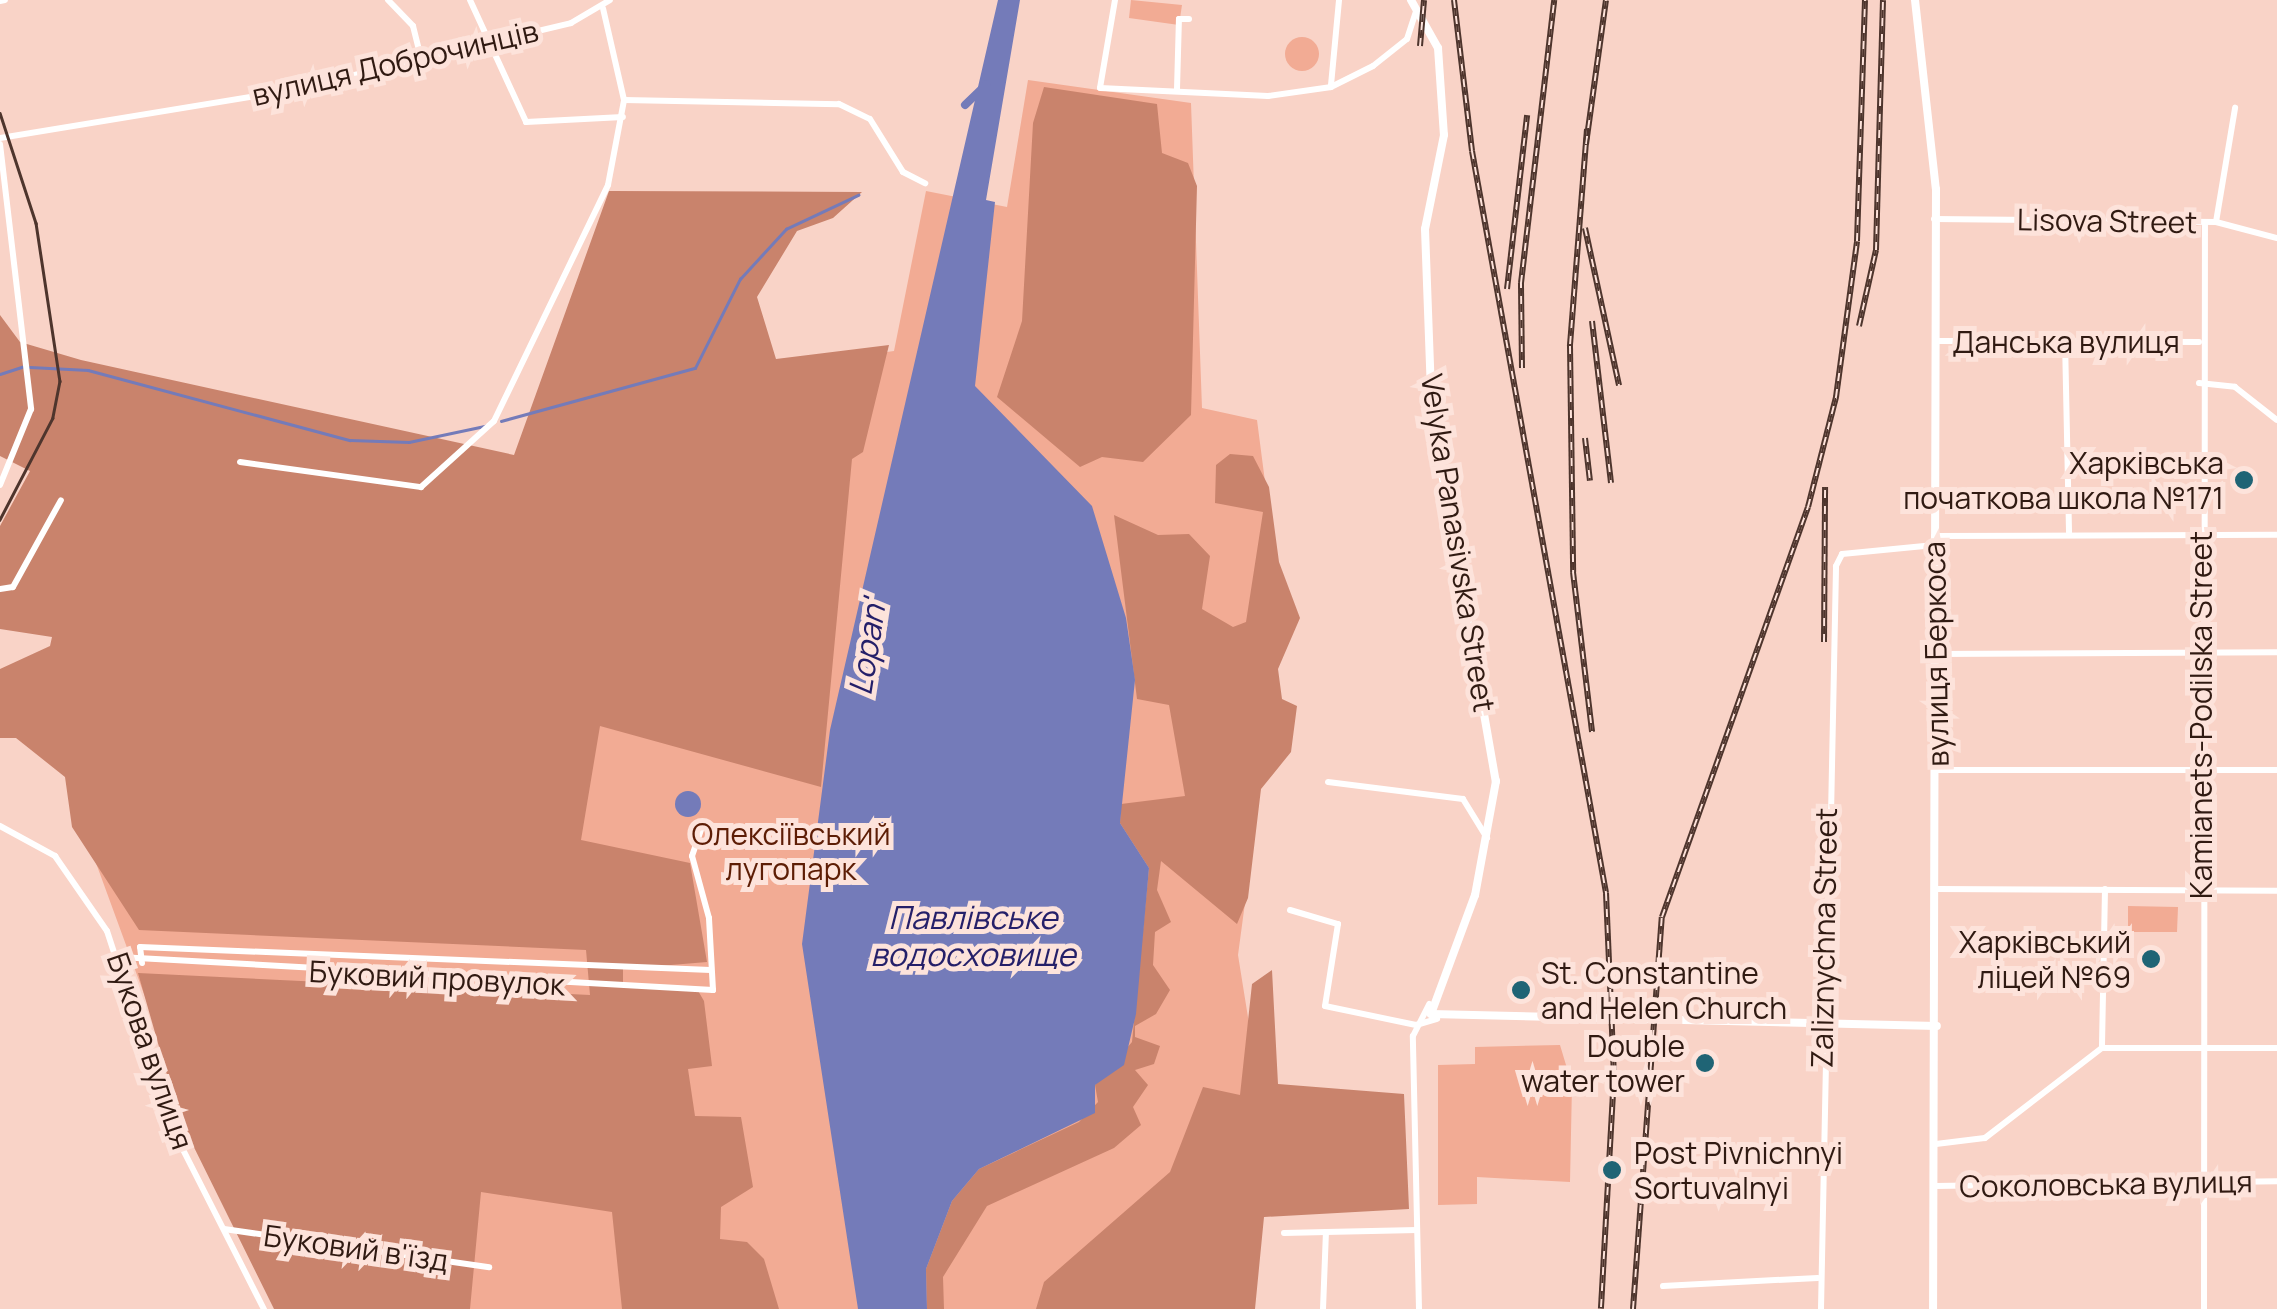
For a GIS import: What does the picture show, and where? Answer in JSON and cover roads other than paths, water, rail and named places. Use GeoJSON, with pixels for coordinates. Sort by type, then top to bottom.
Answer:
{"type":"FeatureCollection","features":[{"type":"Feature","properties":{"kind":"street"},"geometry":{"type":"LineString","coordinates":[[388,0],[414,26],[421,58]]}},
{"type":"Feature","properties":{"kind":"street"},"geometry":{"type":"LineString","coordinates":[[470,0],[526,122],[623,117]]}},
{"type":"Feature","properties":{"kind":"street"},"geometry":{"type":"LineString","coordinates":[[240,462],[420,486],[474,445],[498,416],[608,185],[624,100],[603,8],[610,0]]}},
{"type":"Feature","properties":{"kind":"street"},"geometry":{"type":"LineString","coordinates":[[1115,0],[1100,88],[1268,96],[1331,86],[1392,54],[1416,12]]}},
{"type":"Feature","properties":{"kind":"street"},"geometry":{"type":"LineString","coordinates":[[1331,86],[1339,0]]}},
{"type":"Feature","properties":{"kind":"street","name":"Velyka Panasivska Street"},"geometry":{"type":"LineString","coordinates":[[1411,0],[1440,61],[1444,145],[1425,230],[1424,289],[1432,416],[1496,781],[1488,841],[1428,1004],[1416,1024]]}},
{"type":"Feature","properties":{"kind":"street","name":"вулиця Беркоса"},"geometry":{"type":"LineString","coordinates":[[1915,0],[1934,219],[1938,890],[1933,1309]]}},
{"type":"Feature","properties":{"kind":"street","name":"вулиця Доброчинців"},"geometry":{"type":"LineString","coordinates":[[0,141],[288,91],[488,42],[603,8]]}},
{"type":"Feature","properties":{"kind":"street"},"geometry":{"type":"LineString","coordinates":[[1177,89],[1179,18],[1190,19]]}},
{"type":"Feature","properties":{"kind":"street"},"geometry":{"type":"LineString","coordinates":[[624,100],[839,104],[870,120],[910,178],[925,183]]}},
{"type":"Feature","properties":{"kind":"street"},"geometry":{"type":"LineString","coordinates":[[2216,222],[2236,108]]}},
{"type":"Feature","properties":{"kind":"street"},"geometry":{"type":"LineString","coordinates":[[0,141],[31,410],[0,485]]}},
{"type":"Feature","properties":{"kind":"street","name":"Lisova Street"},"geometry":{"type":"LineString","coordinates":[[1934,219],[2216,222],[2277,238]]}},
{"type":"Feature","properties":{"kind":"street","name":"Kamianets-Podilska Street"},"geometry":{"type":"LineString","coordinates":[[2204,224],[2199,342],[2204,1309]]}},
{"type":"Feature","properties":{"kind":"street"},"geometry":{"type":"LineString","coordinates":[[2065,340],[2069,536]]}},
{"type":"Feature","properties":{"kind":"street","name":"Данська вулиця"},"geometry":{"type":"LineString","coordinates":[[1932,342],[2199,342]]}},
{"type":"Feature","properties":{"kind":"street"},"geometry":{"type":"LineString","coordinates":[[2200,383],[2235,388],[2277,420]]}},
{"type":"Feature","properties":{"kind":"street"},"geometry":{"type":"LineString","coordinates":[[0,589],[13,588],[61,500]]}},
{"type":"Feature","properties":{"kind":"street"},"geometry":{"type":"LineString","coordinates":[[1934,540],[2277,534]]}},
{"type":"Feature","properties":{"kind":"street","name":"Zaliznychna Street"},"geometry":{"type":"LineString","coordinates":[[1821,1309],[1818,1278],[1822,1026],[1836,566],[1842,554],[1934,540]]}},
{"type":"Feature","properties":{"kind":"street"},"geometry":{"type":"LineString","coordinates":[[1936,654],[2277,652]]}},
{"type":"Feature","properties":{"kind":"street"},"geometry":{"type":"LineString","coordinates":[[1937,770],[2277,770]]}},
{"type":"Feature","properties":{"kind":"street"},"geometry":{"type":"LineString","coordinates":[[1328,782],[1463,799],[1488,841]]}},
{"type":"Feature","properties":{"kind":"street","name":"Букова вулиця"},"geometry":{"type":"LineString","coordinates":[[0,826],[55,856],[119,956],[170,1124],[264,1309]]}},
{"type":"Feature","properties":{"kind":"street"},"geometry":{"type":"LineString","coordinates":[[701,830],[692,856],[712,970]]}},
{"type":"Feature","properties":{"kind":"street"},"geometry":{"type":"LineString","coordinates":[[2102,1048],[2105,889]]}},
{"type":"Feature","properties":{"kind":"street"},"geometry":{"type":"LineString","coordinates":[[1938,890],[2277,890]]}},
{"type":"Feature","properties":{"kind":"street"},"geometry":{"type":"LineString","coordinates":[[1290,910],[1338,924],[1325,1006],[1416,1024],[1437,1019],[1551,1024],[1937,1026]]}},
{"type":"Feature","properties":{"kind":"street","name":"Буковий провулок"},"geometry":{"type":"LineString","coordinates":[[119,956],[142,963],[712,990],[712,970],[140,947],[142,963]]}},
{"type":"Feature","properties":{"kind":"street"},"geometry":{"type":"LineString","coordinates":[[1428,1004],[1437,1019]]}},
{"type":"Feature","properties":{"kind":"street"},"geometry":{"type":"LineString","coordinates":[[1416,1024],[1418,1309]]}},
{"type":"Feature","properties":{"kind":"street"},"geometry":{"type":"LineString","coordinates":[[1936,1144],[1984,1138],[2102,1048],[2277,1048]]}},
{"type":"Feature","properties":{"kind":"street","name":"Соколовська вулиця"},"geometry":{"type":"LineString","coordinates":[[1936,1186],[2277,1182]]}},
{"type":"Feature","properties":{"kind":"street","name":"Буковий в'їзд"},"geometry":{"type":"LineString","coordinates":[[224,1229],[489,1267]]}},
{"type":"Feature","properties":{"kind":"street"},"geometry":{"type":"LineString","coordinates":[[1284,1233],[1418,1230]]}},
{"type":"Feature","properties":{"kind":"street"},"geometry":{"type":"LineString","coordinates":[[1323,1309],[1326,1232]]}},
{"type":"Feature","properties":{"kind":"street"},"geometry":{"type":"LineString","coordinates":[[1663,1286],[1818,1278]]}},
{"type":"Feature","properties":{"kind":"water","name":"Павлівське водосховище"},"geometry":{"type":"Polygon","coordinates":[[[998,0],[1020,0],[986,200],[995,202],[975,386],[1092,506],[1126,618],[1135,680],[1120,823],[1149,868],[1136,1014],[1124,1065],[1095,1085],[1095,1113],[979,1169],[952,1201],[926,1269],[927,1309],[858,1309],[802,944],[830,730],[998,0]]]}},
{"type":"Feature","properties":{"kind":"water"},"geometry":{"type":"Polygon","coordinates":[[[688,791],[697,795],[701,804],[697,813],[688,817],[679,813],[675,804],[679,795],[688,791]]]}},
{"type":"Feature","properties":{"kind":"waterway"},"geometry":{"type":"LineString","coordinates":[[965,105],[987,84]]}},
{"type":"Feature","properties":{"kind":"waterway"},"geometry":{"type":"LineString","coordinates":[[501,421],[695,368],[740,279],[786,229],[858,195]]}},
{"type":"Feature","properties":{"kind":"waterway"},"geometry":{"type":"LineString","coordinates":[[0,374],[22,367]]}},
{"type":"Feature","properties":{"kind":"waterway"},"geometry":{"type":"LineString","coordinates":[[30,367],[88,370],[350,440],[409,442],[485,426]]}},
{"type":"Feature","properties":{"kind":"tram line"},"geometry":{"type":"LineString","coordinates":[[0,113],[36,223],[60,381],[53,418],[0,520]]}},
{"type":"Feature","properties":{"kind":"railway"},"geometry":{"type":"LineString","coordinates":[[1420,46],[1424,0]]}},
{"type":"Feature","properties":{"kind":"railway"},"geometry":{"type":"LineString","coordinates":[[1454,0],[1472,151],[1606,893],[1614,1075],[1601,1309]]}},
{"type":"Feature","properties":{"kind":"railway"},"geometry":{"type":"LineString","coordinates":[[1522,368],[1521,283],[1554,0]]}},
{"type":"Feature","properties":{"kind":"railway"},"geometry":{"type":"LineString","coordinates":[[1586,144],[1606,0]]}},
{"type":"Feature","properties":{"kind":"railway"},"geometry":{"type":"LineString","coordinates":[[1633,1309],[1662,917],[1808,507],[1836,397],[1857,241],[1865,0]]}},
{"type":"Feature","properties":{"kind":"railway"},"geometry":{"type":"LineString","coordinates":[[1859,326],[1876,250],[1883,0]]}},
{"type":"Feature","properties":{"kind":"railway"},"geometry":{"type":"LineString","coordinates":[[1507,289],[1527,115]]}},
{"type":"Feature","properties":{"kind":"railway"},"geometry":{"type":"LineString","coordinates":[[1587,129],[1570,346],[1573,572],[1592,732]]}},
{"type":"Feature","properties":{"kind":"railway"},"geometry":{"type":"LineString","coordinates":[[1585,228],[1619,385]]}},
{"type":"Feature","properties":{"kind":"railway"},"geometry":{"type":"LineString","coordinates":[[1592,321],[1611,483]]}},
{"type":"Feature","properties":{"kind":"railway"},"geometry":{"type":"LineString","coordinates":[[1585,438],[1590,481]]}},
{"type":"Feature","properties":{"kind":"railway"},"geometry":{"type":"LineString","coordinates":[[1824,642],[1825,487]]}},
{"type":"Feature","properties":{"kind":"place","name":"Харківська початкова школа №171"},"geometry":{"type":"Point","coordinates":[2244,480]}},
{"type":"Feature","properties":{"kind":"place","name":"Харківський ліцей №69"},"geometry":{"type":"Point","coordinates":[2151,959]}},
{"type":"Feature","properties":{"kind":"place","name":"St. Constantine and Helen Church"},"geometry":{"type":"Point","coordinates":[1521,990]}},
{"type":"Feature","properties":{"kind":"place","name":"Double water tower"},"geometry":{"type":"Point","coordinates":[1705,1063]}},
{"type":"Feature","properties":{"kind":"place","name":"Post Pivnichnyi Sortuvalnyi"},"geometry":{"type":"Point","coordinates":[1612,1170]}},
{"type":"Feature","properties":{"kind":"water label","name":"Lopan'"},"geometry":{"type":"Point","coordinates":[867,647]}},
{"type":"Feature","properties":{"kind":"park label","name":"Олексіївський лугопарк"},"geometry":{"type":"Point","coordinates":[791,851]}}]}
